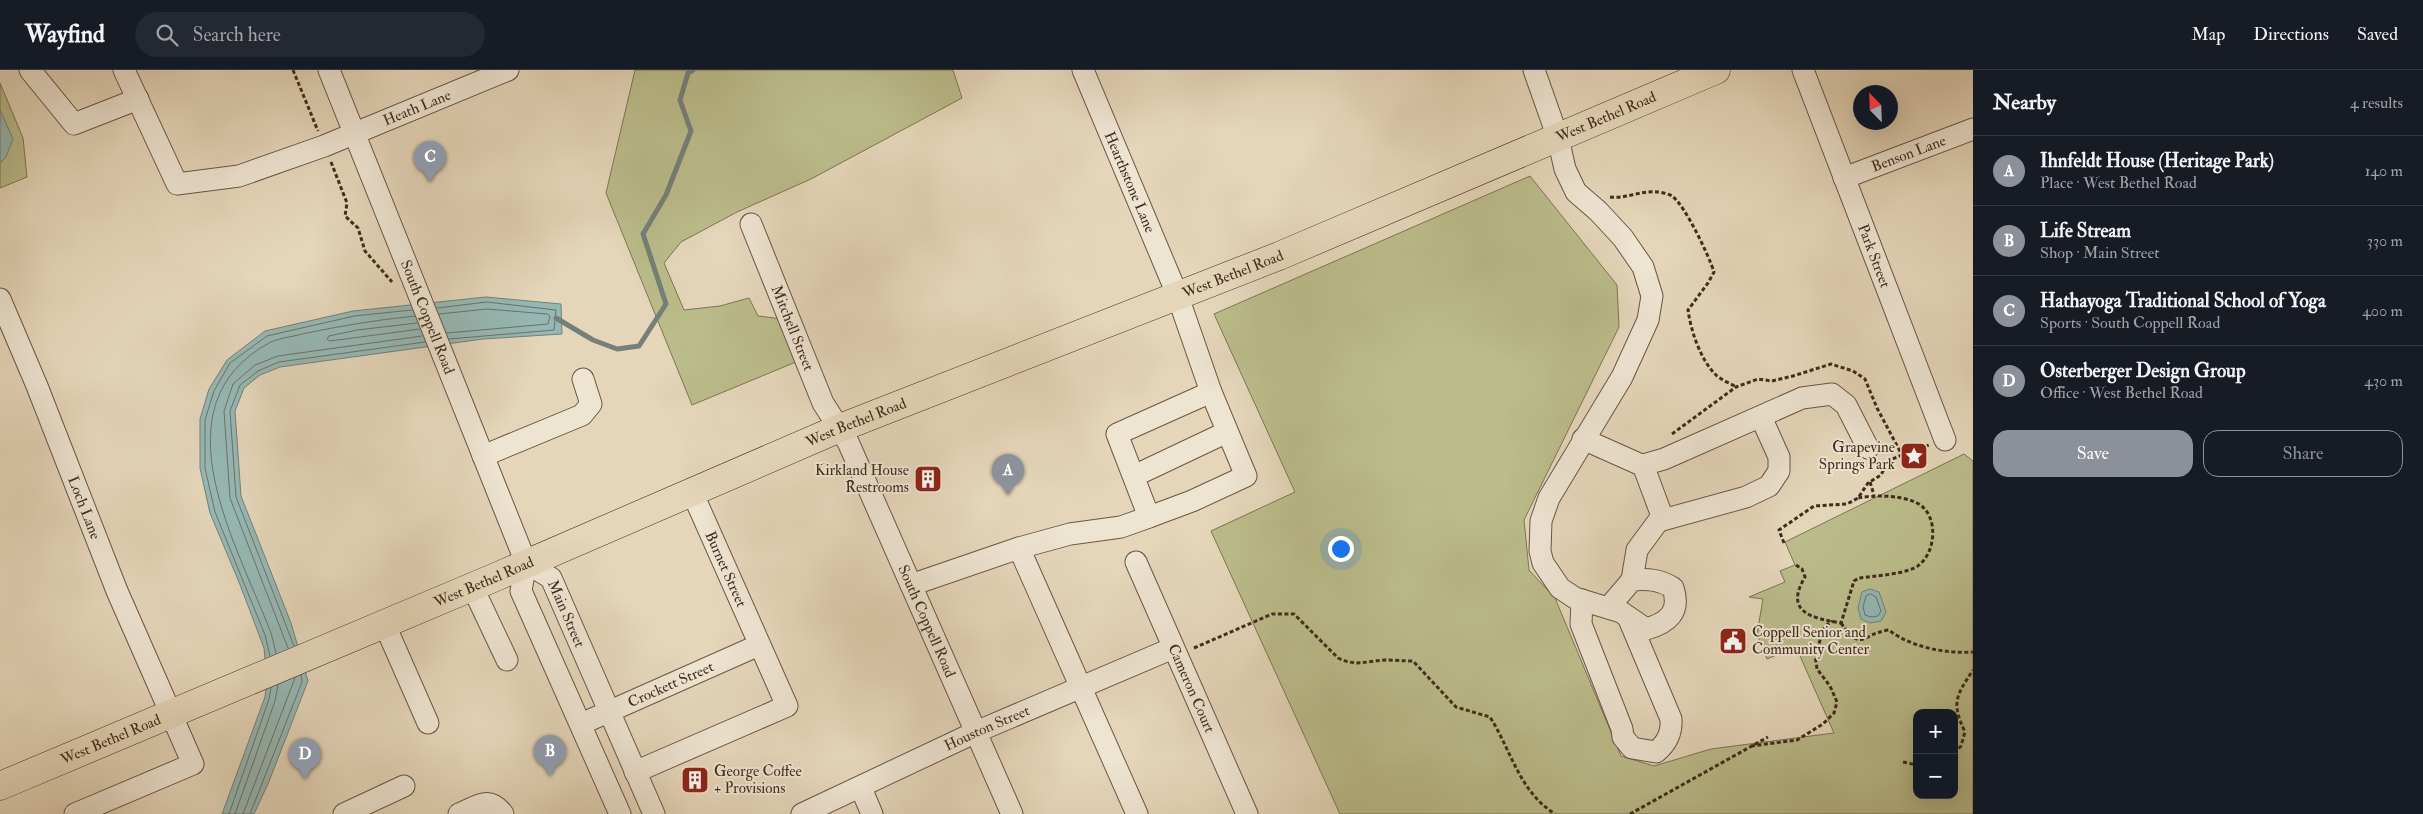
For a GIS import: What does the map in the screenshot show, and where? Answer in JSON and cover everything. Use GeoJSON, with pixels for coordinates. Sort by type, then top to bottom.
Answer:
{"type":"FeatureCollection","features":[{"type":"Feature","properties":{"kind":"main road","name":"West Bethel Road"},"geometry":{"type":"LineString","coordinates":[[0,786],[840,428],[1177,294],[1279,256],[1716,70]]}},
{"type":"Feature","properties":{"kind":"street"},"geometry":{"type":"LineString","coordinates":[[30,70],[74,124],[138,98],[124,70]]}},
{"type":"Feature","properties":{"kind":"street","name":"South Coppell Road"},"geometry":{"type":"LineString","coordinates":[[329,70],[355,134],[407,290],[443,358],[526,563]]}},
{"type":"Feature","properties":{"kind":"street","name":"Heath Lane"},"geometry":{"type":"LineString","coordinates":[[138,98],[177,184],[239,176],[355,134],[508,70]]}},
{"type":"Feature","properties":{"kind":"street","name":"Hearthstone Lane"},"geometry":{"type":"LineString","coordinates":[[1083,70],[1177,294],[1211,392],[1246,476],[1149,517]]}},
{"type":"Feature","properties":{"kind":"street"},"geometry":{"type":"LineString","coordinates":[[1534,70],[1558,138],[1566,169],[1576,192],[1623,238],[1643,267],[1652,296],[1648,320],[1622,377],[1549,498],[1541,521],[1540,539],[1543,562],[1551,577],[1560,588],[1582,600],[1609,607],[1646,629],[1666,622],[1674,610],[1676,595],[1674,588],[1654,579],[1632,580]]}},
{"type":"Feature","properties":{"kind":"street","name":"Park Street"},"geometry":{"type":"LineString","coordinates":[[1803,70],[1945,440]]}},
{"type":"Feature","properties":{"kind":"street","name":"Benson Lane"},"geometry":{"type":"LineString","coordinates":[[1844,178],[1973,128]]}},
{"type":"Feature","properties":{"kind":"street","name":"Mitchell Street"},"geometry":{"type":"LineString","coordinates":[[752,224],[823,403],[840,428]]}},
{"type":"Feature","properties":{"kind":"street","name":"Loch Lane"},"geometry":{"type":"LineString","coordinates":[[0,300],[37,386],[117,591],[193,764],[75,814]]}},
{"type":"Feature","properties":{"kind":"street"},"geometry":{"type":"LineString","coordinates":[[483,456],[582,415],[591,404],[582,379]]}},
{"type":"Feature","properties":{"kind":"street"},"geometry":{"type":"LineString","coordinates":[[911,585],[1019,548],[1070,534],[1121,527],[1149,517],[1117,434],[1211,392]]}},
{"type":"Feature","properties":{"kind":"street"},"geometry":{"type":"LineString","coordinates":[[1583,439],[1643,465],[1664,459],[1802,398],[1832,394],[1846,405],[1868,448]]}},
{"type":"Feature","properties":{"kind":"street"},"geometry":{"type":"LineString","coordinates":[[1659,521],[1746,497],[1769,486],[1779,471],[1779,456],[1761,417]]}},
{"type":"Feature","properties":{"kind":"street","name":"South Coppell Road"},"geometry":{"type":"LineString","coordinates":[[840,428],[1012,814]]}},
{"type":"Feature","properties":{"kind":"street"},"geometry":{"type":"LineString","coordinates":[[1134,476],[1228,432]]}},
{"type":"Feature","properties":{"kind":"street"},"geometry":{"type":"LineString","coordinates":[[1609,607],[1632,580],[1637,550],[1662,516],[1643,465]]}},
{"type":"Feature","properties":{"kind":"street","name":"Burnet Street"},"geometry":{"type":"LineString","coordinates":[[635,772],[787,706],[692,492]]}},
{"type":"Feature","properties":{"kind":"street"},"geometry":{"type":"LineString","coordinates":[[1019,548],[1137,814]]}},
{"type":"Feature","properties":{"kind":"street","name":"Cameron Court"},"geometry":{"type":"LineString","coordinates":[[1136,562],[1247,814]]}},
{"type":"Feature","properties":{"kind":"street","name":"Main Street"},"geometry":{"type":"LineString","coordinates":[[620,814],[522,591],[526,563],[551,578],[654,814]]}},
{"type":"Feature","properties":{"kind":"street"},"geometry":{"type":"LineString","coordinates":[[472,586],[507,660]]}},
{"type":"Feature","properties":{"kind":"street"},"geometry":{"type":"LineString","coordinates":[[1582,600],[1581,624],[1622,729],[1623,737],[1632,748],[1656,752],[1669,737],[1672,729],[1671,719],[1628,617]]}},
{"type":"Feature","properties":{"kind":"street"},"geometry":{"type":"LineString","coordinates":[[384,623],[428,722]]}},
{"type":"Feature","properties":{"kind":"street","name":"Crockett Street"},"geometry":{"type":"LineString","coordinates":[[580,724],[759,645]]}},
{"type":"Feature","properties":{"kind":"street","name":"Houston Street"},"geometry":{"type":"LineString","coordinates":[[802,814],[861,788],[976,732],[1175,652]]}},
{"type":"Feature","properties":{"kind":"street"},"geometry":{"type":"LineString","coordinates":[[344,814],[404,786]]}},
{"type":"Feature","properties":{"kind":"street"},"geometry":{"type":"LineString","coordinates":[[861,788],[872,814]]}},
{"type":"Feature","properties":{"kind":"street"},"geometry":{"type":"LineString","coordinates":[[461,814],[487,802],[496,804],[504,814]]}},
{"type":"Feature","properties":{"kind":"path"},"geometry":{"type":"LineString","coordinates":[[293,70],[347,203],[345,216],[358,228],[365,251],[388,275],[407,290]]}},
{"type":"Feature","properties":{"kind":"path"},"geometry":{"type":"LineString","coordinates":[[1604,197],[1620,198],[1656,191],[1672,196],[1684,211],[1702,242],[1714,272],[1688,310],[1690,323],[1700,349],[1716,375],[1736,387]]}},
{"type":"Feature","properties":{"kind":"path"},"geometry":{"type":"LineString","coordinates":[[1858,498],[1870,482],[1880,475],[1888,461],[1902,455]]}},
{"type":"Feature","properties":{"kind":"path"},"geometry":{"type":"LineString","coordinates":[[1870,482],[1874,495]]}},
{"type":"Feature","properties":{"kind":"path"},"geometry":{"type":"LineString","coordinates":[[1784,543],[1780,530],[1814,506],[1847,504],[1858,498],[1874,495],[1918,502],[1927,514],[1934,536],[1926,558],[1919,566],[1910,570],[1859,578],[1854,581],[1850,589],[1848,604],[1840,622]]}},
{"type":"Feature","properties":{"kind":"path"},"geometry":{"type":"LineString","coordinates":[[1796,565],[1802,569],[1805,577],[1798,589],[1796,600],[1802,611],[1816,619],[1840,622],[1855,639],[1860,640],[1880,631],[1889,630],[1900,639],[1934,648],[1973,652]]}},
{"type":"Feature","properties":{"kind":"path"},"geometry":{"type":"LineString","coordinates":[[1175,652],[1272,614],[1285,612],[1294,614],[1338,658],[1346,662],[1357,664],[1383,660],[1413,661],[1456,707],[1490,718],[1514,766],[1539,804],[1553,814]]}},
{"type":"Feature","properties":{"kind":"path"},"geometry":{"type":"LineString","coordinates":[[1751,746],[1797,740],[1823,724],[1834,713],[1837,702],[1830,686],[1817,669],[1815,656],[1825,626],[1833,621]]}},
{"type":"Feature","properties":{"kind":"path"},"geometry":{"type":"LineString","coordinates":[[1956,709],[1955,703],[1973,670]]}},
{"type":"Feature","properties":{"kind":"path"},"geometry":{"type":"LineString","coordinates":[[1958,717],[1965,732],[1961,746],[1958,749]]}},
{"type":"Feature","properties":{"kind":"path"},"geometry":{"type":"LineString","coordinates":[[1630,814],[1768,737]]}},
{"type":"Feature","properties":{"kind":"path"},"geometry":{"type":"LineString","coordinates":[[1903,762],[1913,764]]}},
{"type":"Feature","properties":{"kind":"green space"},"geometry":{"type":"Polygon","coordinates":[[[635,70],[953,70],[962,98],[811,179],[737,212],[681,242],[664,263],[684,310],[720,306],[749,298],[758,316],[791,320],[808,357],[692,405],[606,193],[635,70]]]}},
{"type":"Feature","properties":{"kind":"green space"},"geometry":{"type":"Polygon","coordinates":[[[0,83],[23,138],[27,177],[0,188],[0,83]]]}},
{"type":"Feature","properties":{"kind":"green space"},"geometry":{"type":"Polygon","coordinates":[[[1530,176],[1617,285],[1619,327],[1524,520],[1529,570],[1555,598],[1621,756],[1654,766],[1711,749],[1834,733],[1796,647],[1767,659],[1757,634],[1763,599],[1749,597],[1785,582],[1780,571],[1795,565],[1785,542],[1964,454],[1973,461],[1973,814],[1340,814],[1211,531],[1295,492],[1214,314],[1530,176]]]}},
{"type":"Feature","properties":{"kind":"water"},"geometry":{"type":"Polygon","coordinates":[[[0,110],[13,139],[6,157],[0,163],[0,110]]]}},
{"type":"Feature","properties":{"kind":"water"},"geometry":{"type":"Polygon","coordinates":[[[486,297],[561,304],[562,334],[483,339],[280,367],[260,375],[244,388],[235,411],[241,496],[291,623],[308,681],[268,784],[254,814],[222,814],[265,697],[267,680],[264,648],[210,513],[200,468],[200,419],[209,389],[227,360],[265,331],[353,311],[486,297]]]}},
{"type":"Feature","properties":{"kind":"water"},"geometry":{"type":"Polygon","coordinates":[[[1870,589],[1879,592],[1886,612],[1881,621],[1870,623],[1861,619],[1858,608],[1862,592],[1870,589]]]}},
{"type":"Feature","properties":{"kind":"waterway"},"geometry":{"type":"LineString","coordinates":[[556,318],[593,340],[617,349],[639,346],[666,304],[643,234],[666,195],[691,131],[680,100],[688,73],[693,70]]}},
{"type":"Feature","properties":{"kind":"place","name":"Hathayoga Traditional School of Yoga"},"geometry":{"type":"Point","coordinates":[430,182]}},
{"type":"Feature","properties":{"kind":"place","name":"Grapevine Springs Park"},"geometry":{"type":"Point","coordinates":[1914,456]}},
{"type":"Feature","properties":{"kind":"place","name":"Kirkland House Restrooms"},"geometry":{"type":"Point","coordinates":[928,479]}},
{"type":"Feature","properties":{"kind":"place","name":"Ihnfeldt House (Heritage Park)"},"geometry":{"type":"Point","coordinates":[1008,495]}},
{"type":"Feature","properties":{"kind":"place","name":"Coppell Senior and Community Center"},"geometry":{"type":"Point","coordinates":[1733,641]}},
{"type":"Feature","properties":{"kind":"place","name":"Life Stream"},"geometry":{"type":"Point","coordinates":[550,776]}},
{"type":"Feature","properties":{"kind":"place","name":"Osterberger Design Group"},"geometry":{"type":"Point","coordinates":[305,779]}},
{"type":"Feature","properties":{"kind":"place","name":"George Coffee + Provisions"},"geometry":{"type":"Point","coordinates":[695,780]}}]}
